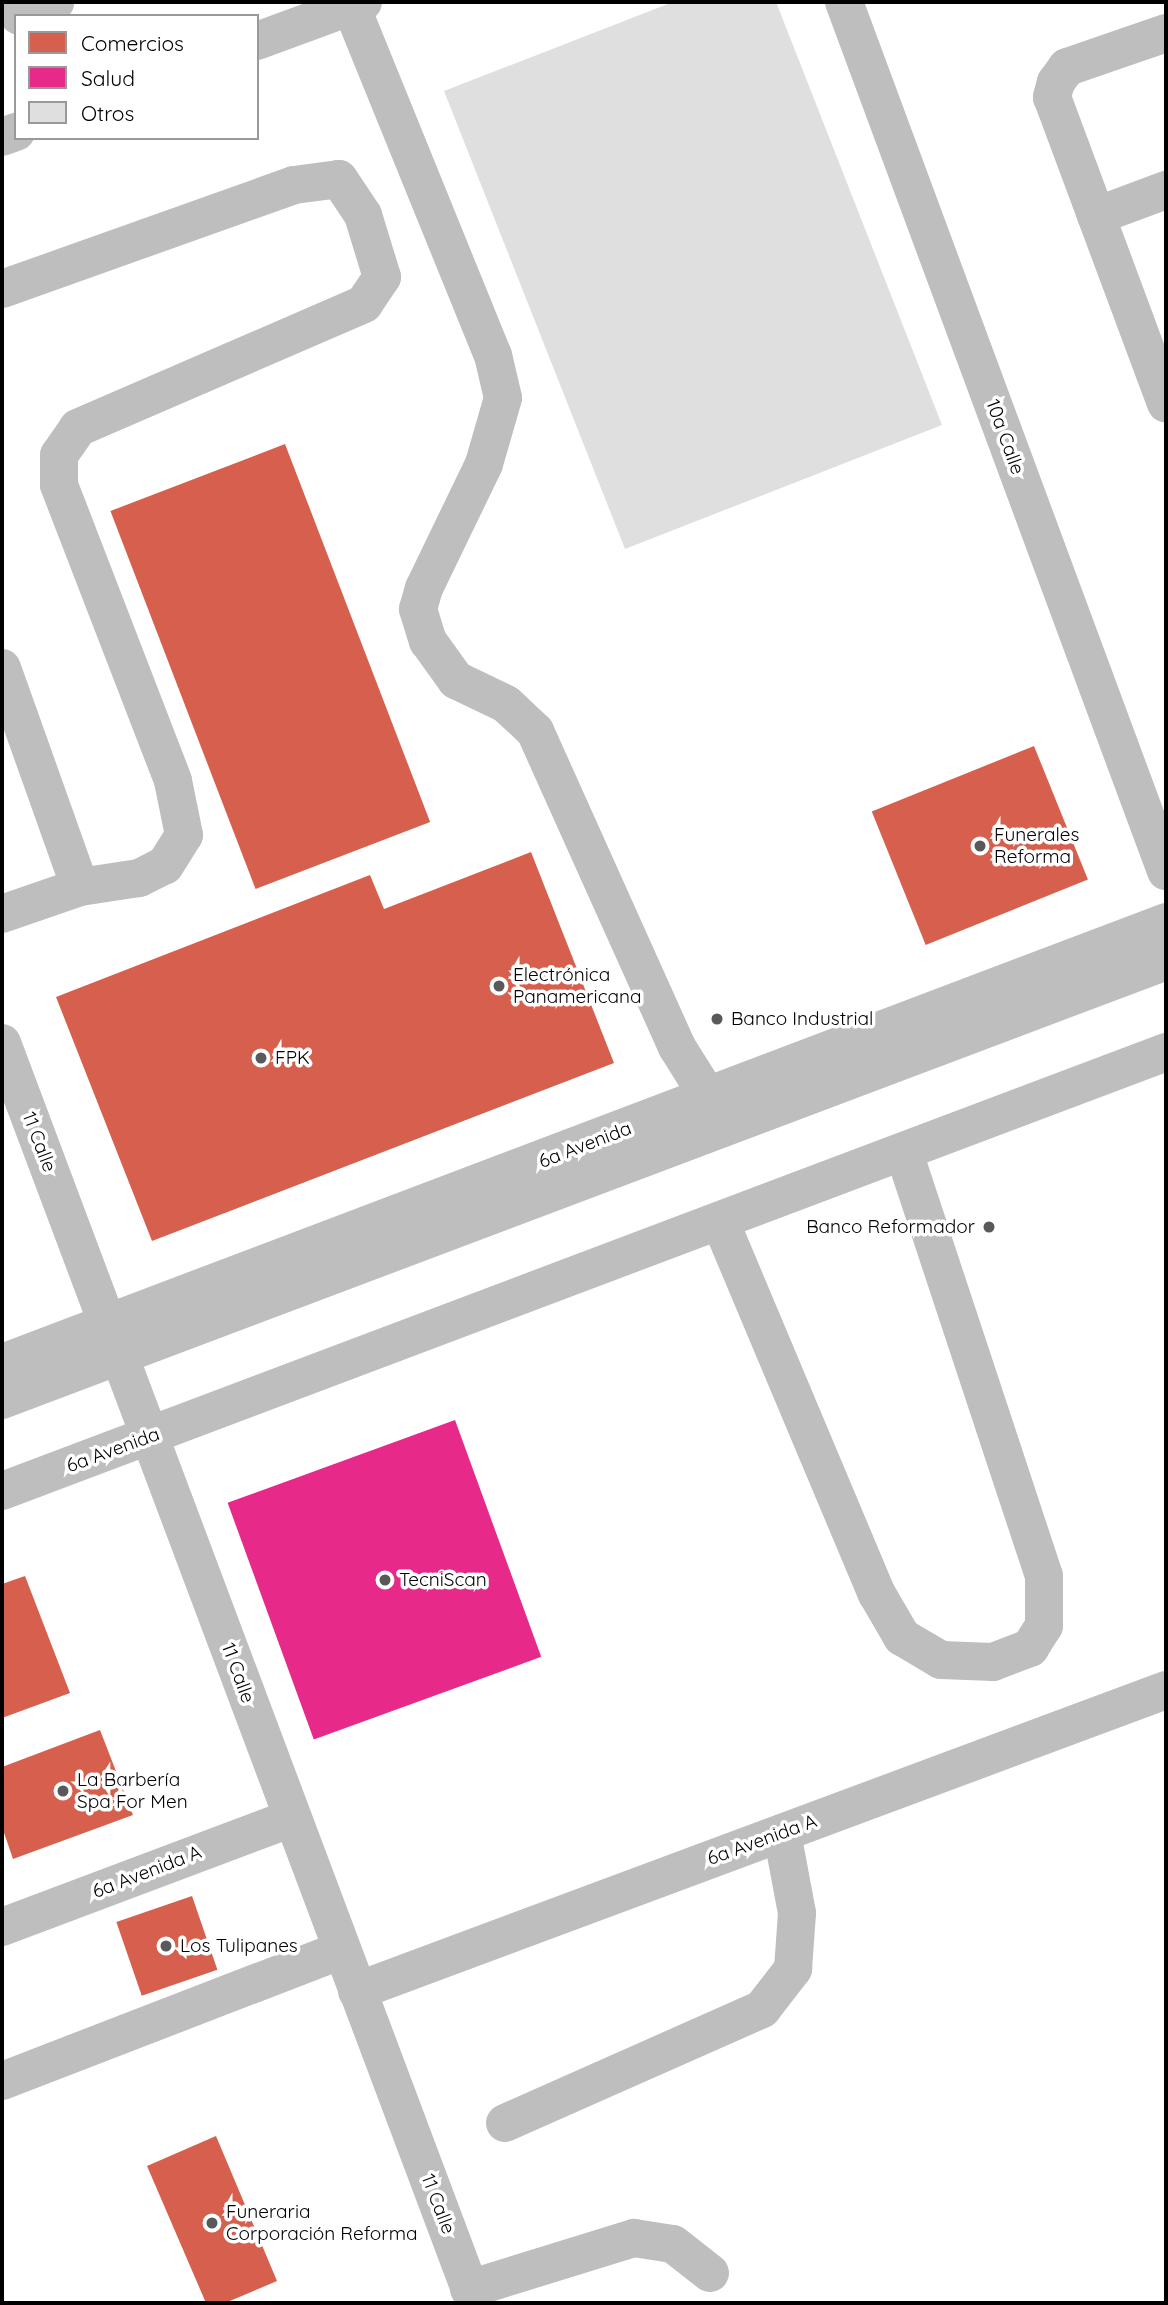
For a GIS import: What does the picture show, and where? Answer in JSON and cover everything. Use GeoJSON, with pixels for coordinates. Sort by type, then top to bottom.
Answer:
{"type":"FeatureCollection","features":[{"type":"Feature","properties":{"kind":"street"},"geometry":{"type":"LineString","coordinates":[[22,14],[55,2]]}},
{"type":"Feature","properties":{"kind":"street","name":"10a Calle"},"geometry":{"type":"LineString","coordinates":[[844,2],[1166,871]]}},
{"type":"Feature","properties":{"kind":"street"},"geometry":{"type":"LineString","coordinates":[[259,40],[357,4],[494,355],[503,398],[484,464],[424,588],[418,609],[428,641],[456,680],[506,704],[536,731],[677,1047],[709,1098]]}},
{"type":"Feature","properties":{"kind":"street"},"geometry":{"type":"LineString","coordinates":[[1163,382],[1096,216],[1052,97],[1056,82],[1067,67],[1166,33]]}},
{"type":"Feature","properties":{"kind":"street"},"geometry":{"type":"LineString","coordinates":[[2,289],[294,185],[339,179],[363,215],[382,277],[364,304],[132,400],[78,428],[59,455],[59,485],[173,781],[184,835],[165,865],[139,878],[80,887],[2,914]]}},
{"type":"Feature","properties":{"kind":"street"},"geometry":{"type":"LineString","coordinates":[[1096,216],[1166,190]]}},
{"type":"Feature","properties":{"kind":"street"},"geometry":{"type":"LineString","coordinates":[[2,668],[80,887]]}},
{"type":"Feature","properties":{"kind":"street","name":"6a Avenida"},"geometry":{"type":"LineString","coordinates":[[2,1363],[114,1341],[709,1098],[1166,922]]}},
{"type":"Feature","properties":{"kind":"street"},"geometry":{"type":"LineString","coordinates":[[2,1400],[114,1341],[1166,961]]}},
{"type":"Feature","properties":{"kind":"street","name":"11 Calle"},"geometry":{"type":"LineString","coordinates":[[2,1043],[472,2296]]}},
{"type":"Feature","properties":{"kind":"street","name":"6a Avenida"},"geometry":{"type":"LineString","coordinates":[[2,1491],[1166,1052]]}},
{"type":"Feature","properties":{"kind":"street"},"geometry":{"type":"LineString","coordinates":[[720,1221],[877,1594],[902,1637],[941,1660],[993,1662],[1030,1648],[1044,1626],[1044,1576],[905,1152]]}},
{"type":"Feature","properties":{"kind":"street","name":"6a Avenida A"},"geometry":{"type":"LineString","coordinates":[[357,1991],[1166,1690]]}},
{"type":"Feature","properties":{"kind":"street","name":"6a Avenida A"},"geometry":{"type":"LineString","coordinates":[[2,1927],[292,1818]]}},
{"type":"Feature","properties":{"kind":"street"},"geometry":{"type":"LineString","coordinates":[[505,2123],[762,2009],[793,1969],[797,1913],[782,1833]]}},
{"type":"Feature","properties":{"kind":"street"},"geometry":{"type":"LineString","coordinates":[[2,2081],[341,1950]]}},
{"type":"Feature","properties":{"kind":"street"},"geometry":{"type":"LineString","coordinates":[[472,2296],[634,2238],[673,2244],[710,2273]]}},
{"type":"Feature","properties":{"kind":"building: Comercios"},"geometry":{"type":"Polygon","coordinates":[[[285,444],[430,822],[256,889],[110,511],[285,444]]]}},
{"type":"Feature","properties":{"kind":"building: Comercios","name":"Funerales Reforma"},"geometry":{"type":"Polygon","coordinates":[[[1034,746],[1088,880],[926,945],[872,812],[1034,746]]]}},
{"type":"Feature","properties":{"kind":"building: Comercios","name":"FPK"},"geometry":{"type":"Polygon","coordinates":[[[531,852],[614,1063],[152,1241],[56,997],[370,875],[384,909],[531,852]]]}},
{"type":"Feature","properties":{"kind":"building: Comercios"},"geometry":{"type":"Polygon","coordinates":[[[25,1576],[70,1693],[2,1718],[2,1584],[25,1576]]]}},
{"type":"Feature","properties":{"kind":"building: Comercios","name":"La Barbería Spa For Men"},"geometry":{"type":"Polygon","coordinates":[[[100,1730],[133,1815],[13,1859],[2,1827],[2,1767],[100,1730]]]}},
{"type":"Feature","properties":{"kind":"building: Comercios","name":"Los Tulipanes"},"geometry":{"type":"Polygon","coordinates":[[[192,1896],[217,1970],[142,1996],[116,1922],[192,1896]]]}},
{"type":"Feature","properties":{"kind":"building: Comercios","name":"Funeraria Corporación Reforma"},"geometry":{"type":"Polygon","coordinates":[[[216,2136],[277,2281],[225,2303],[206,2303],[147,2166],[216,2136]]]}},
{"type":"Feature","properties":{"kind":"building: Salud","name":"TecniScan"},"geometry":{"type":"Polygon","coordinates":[[[455,1420],[541,1657],[314,1740],[228,1503],[455,1420]]]}},
{"type":"Feature","properties":{"kind":"building: Otros"},"geometry":{"type":"Polygon","coordinates":[[[673,2],[776,2],[942,425],[625,549],[444,91],[673,2]]]}},
{"type":"Feature","properties":{"kind":"place","name":"Funerales Reforma"},"geometry":{"type":"Point","coordinates":[980,846]}},
{"type":"Feature","properties":{"kind":"place","name":"Electrónica Panamericana"},"geometry":{"type":"Point","coordinates":[499,986]}},
{"type":"Feature","properties":{"kind":"place","name":"Banco Industrial"},"geometry":{"type":"Point","coordinates":[717,1019]}},
{"type":"Feature","properties":{"kind":"place","name":"FPK"},"geometry":{"type":"Point","coordinates":[261,1058]}},
{"type":"Feature","properties":{"kind":"place","name":"Banco Reformador"},"geometry":{"type":"Point","coordinates":[989,1227]}},
{"type":"Feature","properties":{"kind":"place","name":"TecniScan"},"geometry":{"type":"Point","coordinates":[385,1580]}},
{"type":"Feature","properties":{"kind":"place","name":"La Barbería Spa For Men"},"geometry":{"type":"Point","coordinates":[63,1791]}},
{"type":"Feature","properties":{"kind":"place","name":"Los Tulipanes"},"geometry":{"type":"Point","coordinates":[166,1946]}},
{"type":"Feature","properties":{"kind":"place","name":"Funeraria Corporación Reforma"},"geometry":{"type":"Point","coordinates":[212,2223]}}]}
